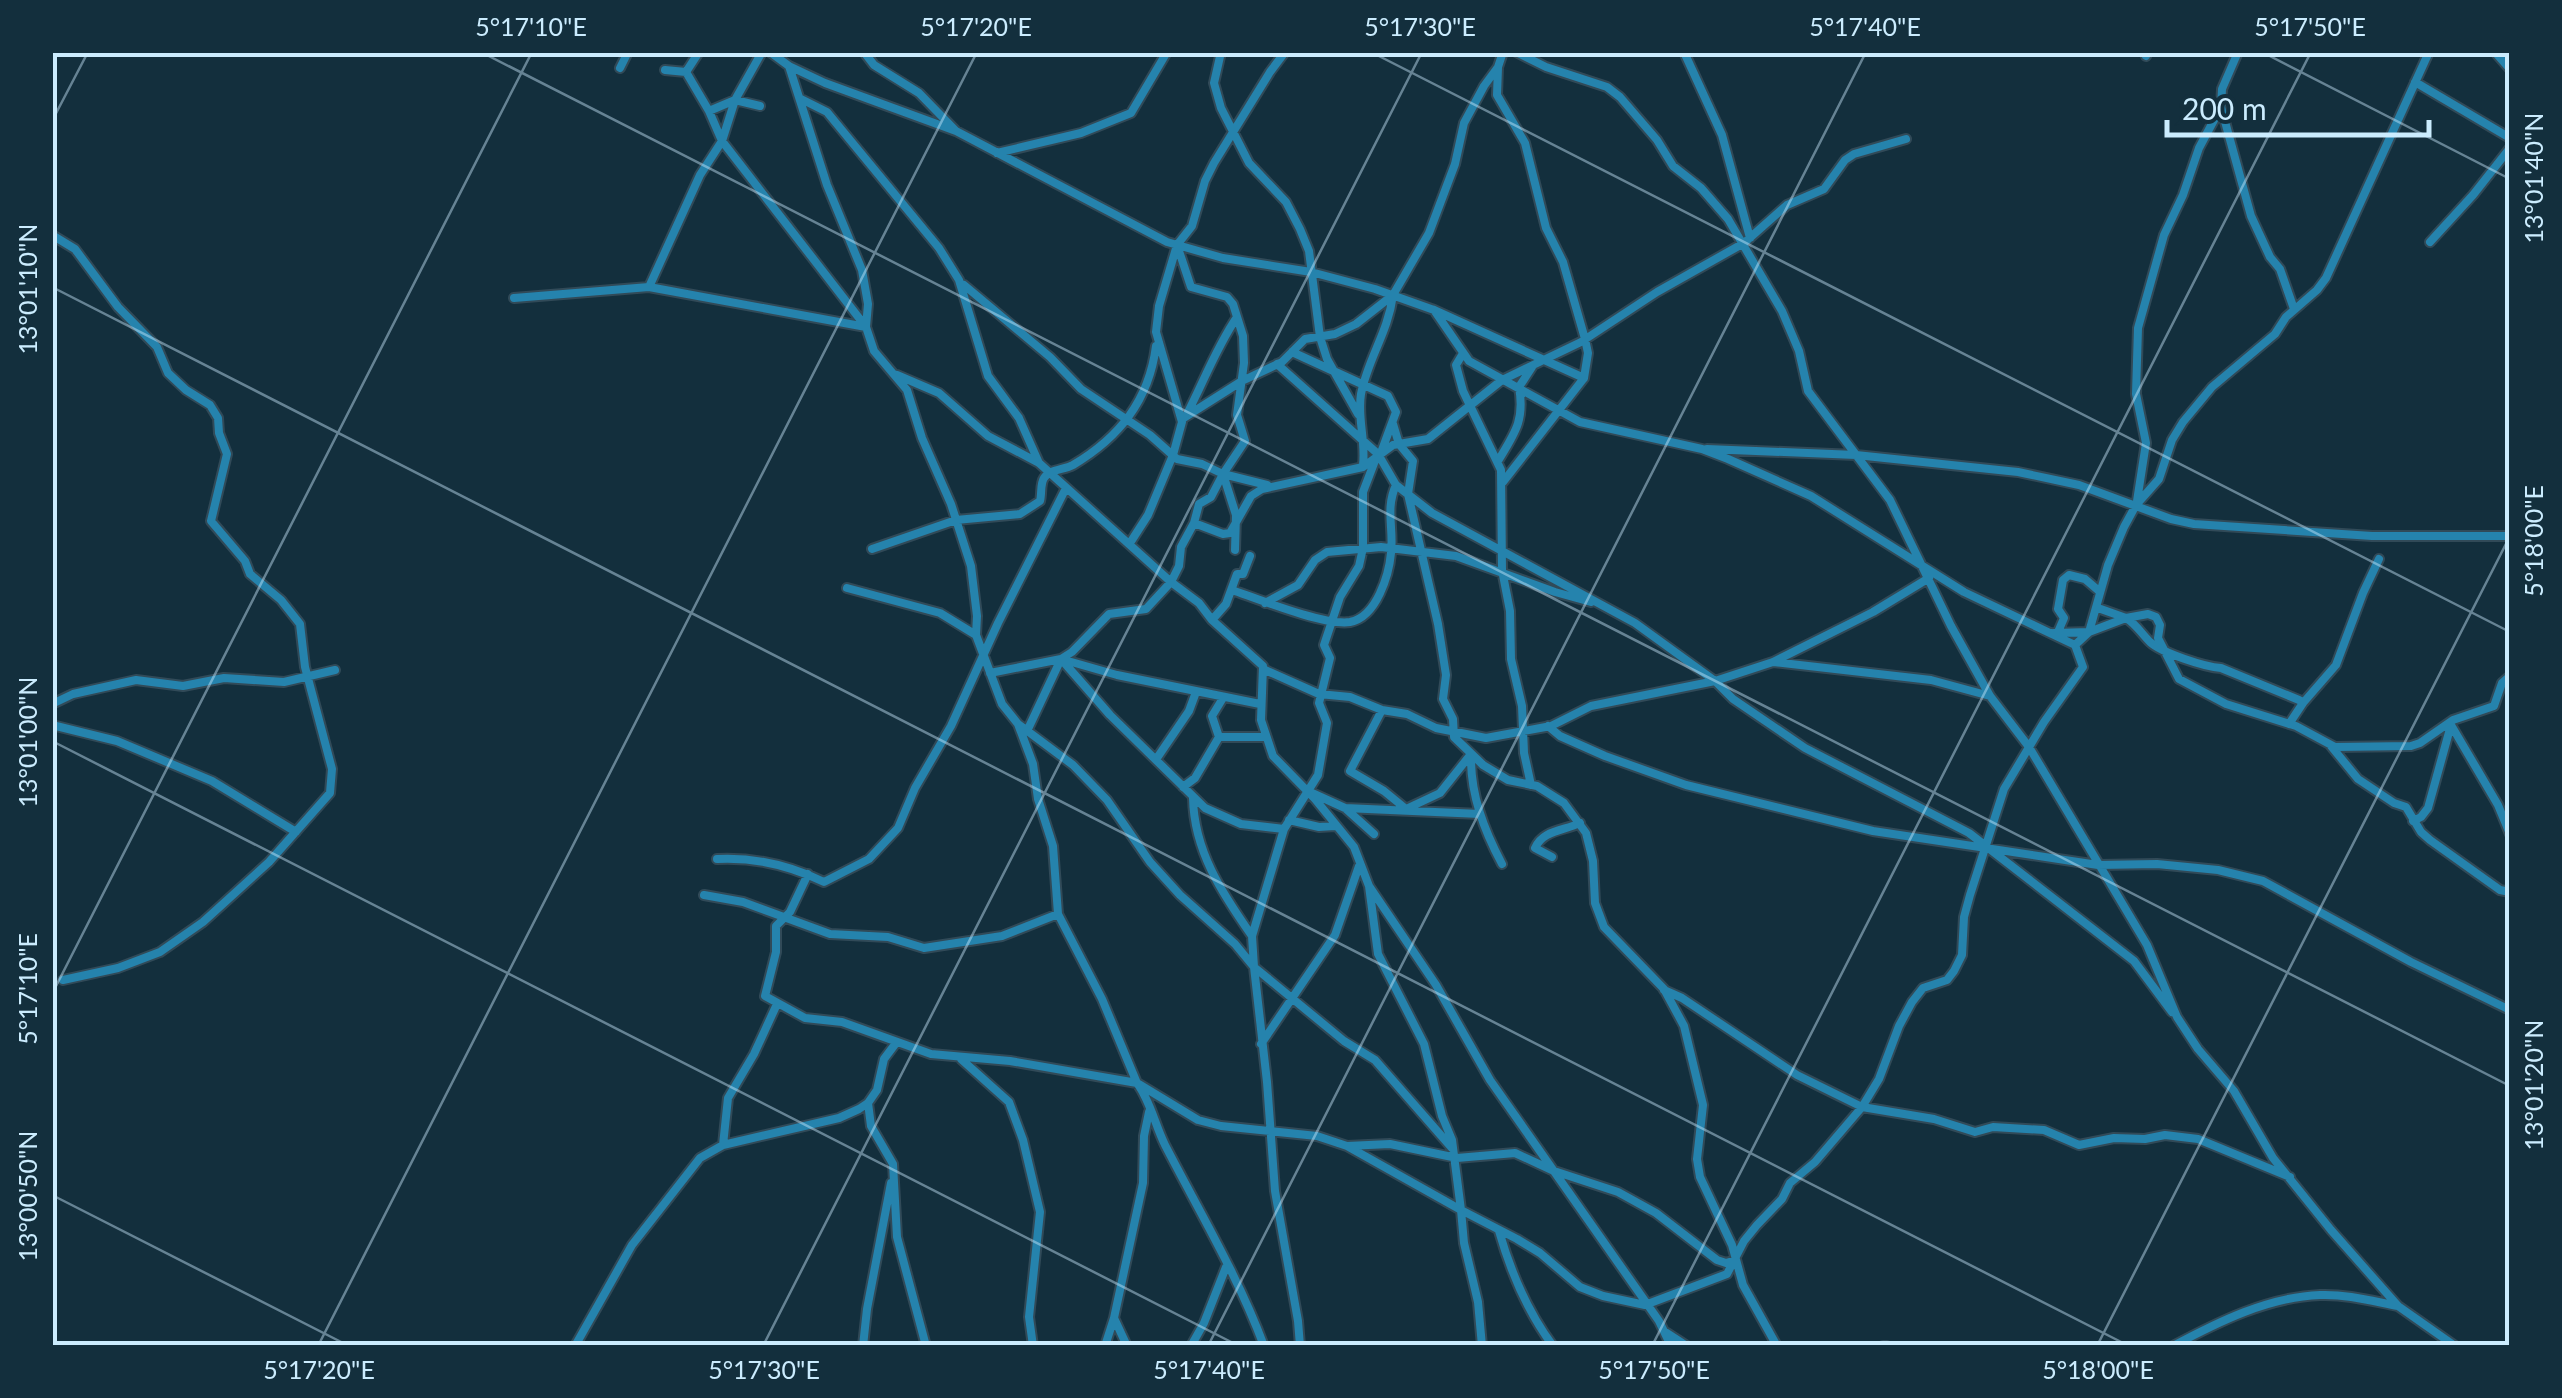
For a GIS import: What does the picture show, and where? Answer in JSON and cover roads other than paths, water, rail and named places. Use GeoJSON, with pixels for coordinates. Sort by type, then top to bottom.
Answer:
{"type":"FeatureCollection","features":[{"type":"Feature","properties":{"kind":"street"},"geometry":{"type":"LineString","coordinates":[[620,68],[628,52]]}},
{"type":"Feature","properties":{"kind":"street"},"geometry":{"type":"LineString","coordinates":[[686,72],[699,52]]}},
{"type":"Feature","properties":{"kind":"street"},"geometry":{"type":"LineString","coordinates":[[649,287],[700,175],[722,140],[735,100],[762,52]]}},
{"type":"Feature","properties":{"kind":"street"},"geometry":{"type":"LineString","coordinates":[[770,52],[789,66],[834,87],[956,131],[1177,245],[1223,258],[1311,272],[1392,295],[1434,310],[1539,362],[1584,378]]}},
{"type":"Feature","properties":{"kind":"street"},"geometry":{"type":"LineString","coordinates":[[864,52],[874,65],[920,93],[956,131]]}},
{"type":"Feature","properties":{"kind":"street"},"geometry":{"type":"LineString","coordinates":[[996,154],[1080,133],[1130,113],[1167,52]]}},
{"type":"Feature","properties":{"kind":"street"},"geometry":{"type":"LineString","coordinates":[[1221,52],[1214,83],[1249,163],[1286,202],[1309,251],[1320,337],[1333,371],[1358,415]]}},
{"type":"Feature","properties":{"kind":"street"},"geometry":{"type":"LineString","coordinates":[[872,548],[956,520],[1020,514],[1040,501],[1043,479],[1049,473],[1072,465],[1128,422],[1144,396],[1153,370],[1159,306],[1177,245],[1192,226],[1205,181],[1285,52]]}},
{"type":"Feature","properties":{"kind":"street"},"geometry":{"type":"LineString","coordinates":[[1184,416],[1277,364],[1305,340],[1356,324],[1392,295],[1429,233],[1451,176],[1464,124],[1503,52]]}},
{"type":"Feature","properties":{"kind":"street"},"geometry":{"type":"LineString","coordinates":[[1516,52],[1620,97],[1673,166],[1701,188],[1747,241]]}},
{"type":"Feature","properties":{"kind":"street"},"geometry":{"type":"LineString","coordinates":[[1684,52],[1722,135],[1747,241],[1794,338],[1808,391],[1890,500],[1990,696],[2029,747],[2146,944],[2177,1017]]}},
{"type":"Feature","properties":{"kind":"street"},"geometry":{"type":"LineString","coordinates":[[2238,52],[2222,89],[2221,106],[2251,216],[2270,257],[2280,269],[2294,309]]}},
{"type":"Feature","properties":{"kind":"street"},"geometry":{"type":"LineString","coordinates":[[2136,505],[2159,479],[2172,440],[2192,409],[2275,334],[2326,278],[2428,52]]}},
{"type":"Feature","properties":{"kind":"street"},"geometry":{"type":"LineString","coordinates":[[2495,52],[2510,69]]}},
{"type":"Feature","properties":{"kind":"street"},"geometry":{"type":"LineString","coordinates":[[789,66],[827,186],[862,270],[868,304],[866,327]]}},
{"type":"Feature","properties":{"kind":"street"},"geometry":{"type":"LineString","coordinates":[[1498,67],[1498,95],[1525,143],[1543,218],[1564,262],[1588,352],[1584,378],[1503,482]]}},
{"type":"Feature","properties":{"kind":"street"},"geometry":{"type":"LineString","coordinates":[[665,70],[686,72]]}},
{"type":"Feature","properties":{"kind":"street"},"geometry":{"type":"LineString","coordinates":[[686,72],[722,140],[866,327],[874,351],[907,390],[971,566],[976,635],[982,658],[1002,704],[1018,724],[1033,764],[1038,798],[1053,846],[1058,914],[1102,999],[1145,1094],[1149,1112],[1264,1346]]}},
{"type":"Feature","properties":{"kind":"street"},"geometry":{"type":"LineString","coordinates":[[2415,82],[2510,138]]}},
{"type":"Feature","properties":{"kind":"street"},"geometry":{"type":"LineString","coordinates":[[801,99],[827,112],[939,248],[959,280],[988,376],[1019,418],[1038,463]]}},
{"type":"Feature","properties":{"kind":"street"},"geometry":{"type":"LineString","coordinates":[[710,111],[735,100],[760,106]]}},
{"type":"Feature","properties":{"kind":"street"},"geometry":{"type":"LineString","coordinates":[[2075,645],[2089,632],[2113,552],[2140,494],[2146,443],[2136,394],[2138,328],[2164,235],[2221,106]]}},
{"type":"Feature","properties":{"kind":"street"},"geometry":{"type":"LineString","coordinates":[[1194,524],[1230,533],[1250,496],[1275,486],[1363,467],[1380,452],[1428,439],[1502,380],[1585,340],[1657,292],[1747,241],[1787,205],[1824,189],[1844,160],[1906,139]]}},
{"type":"Feature","properties":{"kind":"street"},"geometry":{"type":"LineString","coordinates":[[2430,242],[2510,148]]}},
{"type":"Feature","properties":{"kind":"street"},"geometry":{"type":"LineString","coordinates":[[52,235],[75,249],[118,307],[157,347],[168,373],[210,404],[218,418],[227,454],[211,521],[245,561],[250,574],[281,600],[300,624],[308,676],[332,769],[330,793],[269,862],[203,922],[160,952],[118,968],[62,980]]}},
{"type":"Feature","properties":{"kind":"street"},"geometry":{"type":"LineString","coordinates":[[990,673],[1061,658],[1072,652],[1109,614],[1146,609],[1171,582],[1199,504],[1212,497],[1244,441],[1237,415],[1243,336],[1233,304],[1226,297],[1191,287],[1177,245]]}},
{"type":"Feature","properties":{"kind":"street"},"geometry":{"type":"LineString","coordinates":[[959,280],[1050,357],[1080,388],[1150,435],[1172,456],[1223,474],[1275,486]]}},
{"type":"Feature","properties":{"kind":"street"},"geometry":{"type":"LineString","coordinates":[[514,298],[649,287],[866,327]]}},
{"type":"Feature","properties":{"kind":"street"},"geometry":{"type":"LineString","coordinates":[[1363,467],[1358,415],[1364,382],[1388,324],[1392,295]]}},
{"type":"Feature","properties":{"kind":"street"},"geometry":{"type":"LineString","coordinates":[[1434,310],[1462,354],[1580,422],[1604,430],[1702,448],[1856,455],[2018,472],[2080,484],[2194,524],[2372,536],[2510,536]]}},
{"type":"Feature","properties":{"kind":"street"},"geometry":{"type":"LineString","coordinates":[[1130,542],[1148,515],[1184,416],[1237,317]]}},
{"type":"Feature","properties":{"kind":"street"},"geometry":{"type":"LineString","coordinates":[[1157,340],[1184,416]]}},
{"type":"Feature","properties":{"kind":"street"},"geometry":{"type":"LineString","coordinates":[[1292,352],[1364,382],[1388,396],[1396,412],[1363,492],[1363,548],[1353,580],[1331,619],[1324,645],[1330,658],[1319,694],[1327,723],[1318,775],[1284,829],[1252,936],[1275,1191],[1300,1346]]}},
{"type":"Feature","properties":{"kind":"street"},"geometry":{"type":"LineString","coordinates":[[1462,354],[1456,365],[1458,374],[1498,461],[1503,482],[1502,570],[1510,610],[1511,660],[1520,695],[1526,773],[1531,785]]}},
{"type":"Feature","properties":{"kind":"street"},"geometry":{"type":"LineString","coordinates":[[1518,387],[1539,362]]}},
{"type":"Feature","properties":{"kind":"street"},"geometry":{"type":"LineString","coordinates":[[1277,364],[1380,452],[1396,485],[1432,513],[1635,622],[1804,748],[1969,833],[2134,961],[2234,1090],[2260,1139],[2331,1230],[2398,1306],[2454,1346]]}},
{"type":"Feature","properties":{"kind":"street"},"geometry":{"type":"LineString","coordinates":[[897,375],[938,393],[988,436],[1038,463],[1171,582],[1200,602],[1212,620],[1265,670],[1319,694],[1350,697],[1452,732],[1486,738],[1548,726],[1591,706],[1715,681],[1773,662],[1873,612],[1929,574]]}},
{"type":"Feature","properties":{"kind":"street"},"geometry":{"type":"LineString","coordinates":[[1498,461],[1523,410],[1518,387]]}},
{"type":"Feature","properties":{"kind":"street"},"geometry":{"type":"LineString","coordinates":[[1394,424],[1399,444],[1413,461],[1408,494],[1438,624],[1446,675],[1443,699],[1453,719],[1452,732],[1471,754],[1508,780],[1531,785],[1564,802],[1580,823],[1594,861],[1595,904],[1604,927],[1664,990],[1684,1026],[1701,1086],[1703,1105],[1697,1159],[1700,1177],[1744,1285],[1777,1346]]}},
{"type":"Feature","properties":{"kind":"street"},"geometry":{"type":"LineString","coordinates":[[808,874],[786,918],[776,926],[776,952],[765,996],[805,1018],[842,1022],[896,1043],[962,1059],[1010,1061],[1137,1083],[1198,1120],[1317,1136],[1347,1146],[1540,1253],[1590,1292],[1645,1305],[1727,1274],[1744,1241],[1782,1199],[1790,1183],[1815,1162],[1862,1107],[1912,1002],[1923,988],[1947,980],[1954,971],[1962,955],[1970,895],[2004,789],[2083,667],[2075,645],[2055,633],[1929,574],[1811,496],[1702,448]]}},
{"type":"Feature","properties":{"kind":"street"},"geometry":{"type":"LineString","coordinates":[[1223,474],[1234,506],[1235,550]]}},
{"type":"Feature","properties":{"kind":"street"},"geometry":{"type":"LineString","coordinates":[[1232,590],[1265,602],[1353,622],[1368,609],[1388,580],[1392,549],[1389,508],[1396,485]]}},
{"type":"Feature","properties":{"kind":"street"},"geometry":{"type":"LineString","coordinates":[[717,859],[778,863],[824,882],[869,859],[898,828],[915,788],[952,726],[1065,490]]}},
{"type":"Feature","properties":{"kind":"street"},"geometry":{"type":"LineString","coordinates":[[1265,602],[1298,585],[1314,560],[1327,552],[1363,548],[1456,556],[1555,592],[1596,602]]}},
{"type":"Feature","properties":{"kind":"street"},"geometry":{"type":"LineString","coordinates":[[1212,620],[1226,604],[1237,574],[1244,574],[1250,556]]}},
{"type":"Feature","properties":{"kind":"street"},"geometry":{"type":"LineString","coordinates":[[2289,724],[2336,665],[2380,560]]}},
{"type":"Feature","properties":{"kind":"street"},"geometry":{"type":"LineString","coordinates":[[2055,633],[2064,618],[2058,609],[2063,580],[2069,574],[2085,579],[2100,591]]}},
{"type":"Feature","properties":{"kind":"street"},"geometry":{"type":"LineString","coordinates":[[847,588],[940,613],[976,635]]}},
{"type":"Feature","properties":{"kind":"street"},"geometry":{"type":"LineString","coordinates":[[2098,608],[2126,618],[2151,644],[2303,703]]}},
{"type":"Feature","properties":{"kind":"street"},"geometry":{"type":"LineString","coordinates":[[2055,633],[2089,632],[2126,618],[2148,614],[2156,617],[2163,649],[2179,679],[2226,704],[2351,749],[2411,746],[2451,724]]}},
{"type":"Feature","properties":{"kind":"street"},"geometry":{"type":"LineString","coordinates":[[1061,658],[1260,704]]}},
{"type":"Feature","properties":{"kind":"street"},"geometry":{"type":"LineString","coordinates":[[1028,729],[1061,658]]}},
{"type":"Feature","properties":{"kind":"street"},"geometry":{"type":"LineString","coordinates":[[1061,658],[1110,715],[1205,808],[1241,824],[1284,829]]}},
{"type":"Feature","properties":{"kind":"street"},"geometry":{"type":"LineString","coordinates":[[1773,662],[1931,680],[1990,696]]}},
{"type":"Feature","properties":{"kind":"street"},"geometry":{"type":"LineString","coordinates":[[52,704],[74,694],[136,680],[183,686],[224,678],[284,682],[335,670]]}},
{"type":"Feature","properties":{"kind":"street"},"geometry":{"type":"LineString","coordinates":[[1265,670],[1260,704],[1273,756],[1308,791],[1354,848],[1369,886],[1436,985],[1490,1080],[1645,1305],[1668,1333],[1688,1346]]}},
{"type":"Feature","properties":{"kind":"street"},"geometry":{"type":"LineString","coordinates":[[2413,821],[2428,808],[2453,720],[2494,706],[2502,683],[2510,676]]}},
{"type":"Feature","properties":{"kind":"street"},"geometry":{"type":"LineString","coordinates":[[1157,758],[1189,711],[1196,692]]}},
{"type":"Feature","properties":{"kind":"street"},"geometry":{"type":"LineString","coordinates":[[1183,787],[1195,778],[1219,738],[1212,716],[1223,698]]}},
{"type":"Feature","properties":{"kind":"street"},"geometry":{"type":"LineString","coordinates":[[1382,710],[1350,771],[1384,790],[1406,810]]}},
{"type":"Feature","properties":{"kind":"street"},"geometry":{"type":"LineString","coordinates":[[1018,724],[1073,764],[1180,895],[1234,944],[1254,968],[1344,1041],[1374,1060],[1455,1153]]}},
{"type":"Feature","properties":{"kind":"street"},"geometry":{"type":"LineString","coordinates":[[2451,724],[2498,805],[2510,834]]}},
{"type":"Feature","properties":{"kind":"street"},"geometry":{"type":"LineString","coordinates":[[52,726],[116,741],[212,782],[296,832]]}},
{"type":"Feature","properties":{"kind":"street"},"geometry":{"type":"LineString","coordinates":[[1548,726],[1560,736],[1630,766],[1778,810],[1888,834],[2098,865],[2193,867],[2263,881],[2394,953],[2510,1010]]}},
{"type":"Feature","properties":{"kind":"street"},"geometry":{"type":"LineString","coordinates":[[1219,738],[1266,736]]}},
{"type":"Feature","properties":{"kind":"street"},"geometry":{"type":"LineString","coordinates":[[2329,743],[2358,780],[2406,807],[2413,821],[2444,851],[2500,890],[2510,892]]}},
{"type":"Feature","properties":{"kind":"street"},"geometry":{"type":"LineString","coordinates":[[1406,810],[1440,793],[1471,754]]}},
{"type":"Feature","properties":{"kind":"street"},"geometry":{"type":"LineString","coordinates":[[1471,754],[1473,789],[1480,814],[1502,864]]}},
{"type":"Feature","properties":{"kind":"street"},"geometry":{"type":"LineString","coordinates":[[1308,791],[1345,808],[1374,834]]}},
{"type":"Feature","properties":{"kind":"street"},"geometry":{"type":"LineString","coordinates":[[1194,798],[1194,828],[1205,856],[1225,897],[1252,936]]}},
{"type":"Feature","properties":{"kind":"street"},"geometry":{"type":"LineString","coordinates":[[1345,808],[1480,814]]}},
{"type":"Feature","properties":{"kind":"street"},"geometry":{"type":"LineString","coordinates":[[1289,820],[1335,826]]}},
{"type":"Feature","properties":{"kind":"street"},"geometry":{"type":"LineString","coordinates":[[1550,823],[1535,848],[1552,857]]}},
{"type":"Feature","properties":{"kind":"street"},"geometry":{"type":"LineString","coordinates":[[1528,852],[1535,836],[1580,823]]}},
{"type":"Feature","properties":{"kind":"street"},"geometry":{"type":"LineString","coordinates":[[1261,1044],[1335,936],[1359,866]]}},
{"type":"Feature","properties":{"kind":"street"},"geometry":{"type":"LineString","coordinates":[[1369,886],[1378,954],[1424,1044],[1455,1153],[1464,1242],[1478,1302],[1482,1346]]}},
{"type":"Feature","properties":{"kind":"street"},"geometry":{"type":"LineString","coordinates":[[704,895],[744,902],[830,934],[888,937],[924,948],[1002,936],[1024,924],[1058,914]]}},
{"type":"Feature","properties":{"kind":"street"},"geometry":{"type":"LineString","coordinates":[[1664,990],[1798,1075],[1862,1107],[1934,1119],[1975,1132],[1993,1127],[2044,1130],[2079,1145],[2165,1135],[2198,1139],[2290,1177]]}},
{"type":"Feature","properties":{"kind":"street"},"geometry":{"type":"LineString","coordinates":[[723,1145],[728,1098],[777,1004]]}},
{"type":"Feature","properties":{"kind":"street"},"geometry":{"type":"LineString","coordinates":[[575,1346],[632,1245],[700,1158],[723,1145],[839,1118],[868,1103],[884,1060],[896,1043]]}},
{"type":"Feature","properties":{"kind":"street"},"geometry":{"type":"LineString","coordinates":[[962,1059],[1009,1102],[1023,1140],[1040,1212],[1029,1317],[1032,1346]]}},
{"type":"Feature","properties":{"kind":"street"},"geometry":{"type":"LineString","coordinates":[[868,1103],[872,1126],[894,1168],[896,1237],[926,1346]]}},
{"type":"Feature","properties":{"kind":"street"},"geometry":{"type":"LineString","coordinates":[[1105,1346],[1143,1183],[1149,1112]]}},
{"type":"Feature","properties":{"kind":"street"},"geometry":{"type":"LineString","coordinates":[[1347,1146],[1390,1144],[1455,1153],[1515,1153],[1554,1171],[1618,1192],[1656,1213],[1717,1260],[1736,1260]]}},
{"type":"Feature","properties":{"kind":"street"},"geometry":{"type":"LineString","coordinates":[[864,1346],[867,1309],[894,1168]]}},
{"type":"Feature","properties":{"kind":"street"},"geometry":{"type":"LineString","coordinates":[[1499,1231],[1510,1268],[1536,1322],[1553,1346]]}},
{"type":"Feature","properties":{"kind":"street"},"geometry":{"type":"LineString","coordinates":[[1190,1346],[1204,1323],[1226,1266]]}},
{"type":"Feature","properties":{"kind":"street"},"geometry":{"type":"LineString","coordinates":[[2173,1346],[2244,1312],[2318,1295],[2351,1296],[2398,1306]]}},
{"type":"Feature","properties":{"kind":"street"},"geometry":{"type":"LineString","coordinates":[[1114,1318],[1127,1346]]}},
{"type":"Feature","properties":{"kind":"street"},"geometry":{"type":"LineString","coordinates":[[1668,1333],[1670,1345]]}}]}
